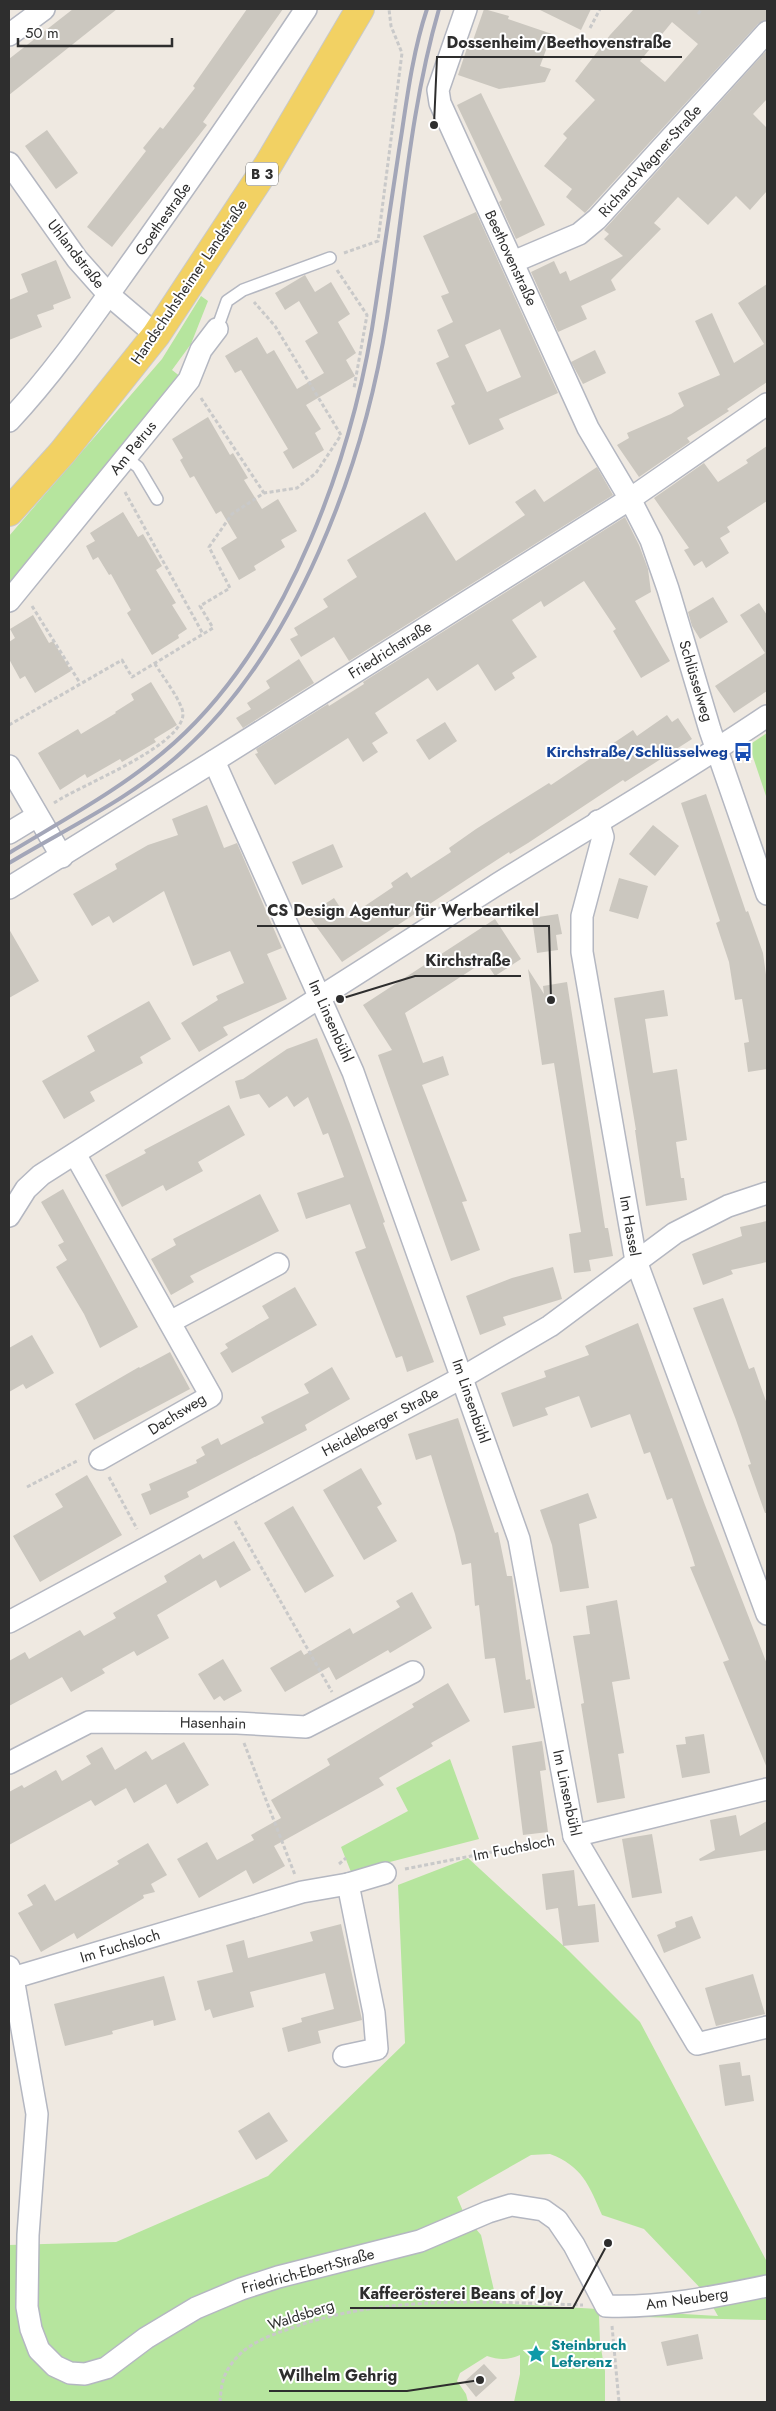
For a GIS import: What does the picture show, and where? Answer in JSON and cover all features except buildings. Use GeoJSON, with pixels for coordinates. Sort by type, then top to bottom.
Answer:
{"type":"FeatureCollection","features":[{"type":"Feature","properties":{"kind":"main road","name":"Handschuhsheimer Landstraße"},"geometry":{"type":"LineString","coordinates":[[9,512],[62,453],[156,334],[268,165],[360,9]]}},
{"type":"Feature","properties":{"kind":"street"},"geometry":{"type":"LineString","coordinates":[[9,35],[44,9]]}},
{"type":"Feature","properties":{"kind":"street","name":"Goethestraße"},"geometry":{"type":"LineString","coordinates":[[9,421],[29,400],[108,295],[199,168],[306,9]]}},
{"type":"Feature","properties":{"kind":"street","name":"Beethovenstraße"},"geometry":{"type":"LineString","coordinates":[[466,9],[438,90],[440,103],[588,428],[630,499]]}},
{"type":"Feature","properties":{"kind":"street","name":"Richard-Wagner-Straße"},"geometry":{"type":"LineString","coordinates":[[513,262],[580,234],[597,219],[767,32]]}},
{"type":"Feature","properties":{"kind":"street","name":"Uhlandstraße"},"geometry":{"type":"LineString","coordinates":[[9,163],[77,259],[108,295],[156,334]]}},
{"type":"Feature","properties":{"kind":"street","name":"Am Petrus"},"geometry":{"type":"LineString","coordinates":[[14,594],[189,380],[201,350],[218,329]]}},
{"type":"Feature","properties":{"kind":"street","name":"Friedrichstraße"},"geometry":{"type":"LineString","coordinates":[[9,888],[630,499],[767,404]]}},
{"type":"Feature","properties":{"kind":"street","name":"Schlüsselweg"},"geometry":{"type":"LineString","coordinates":[[630,499],[651,540],[710,730],[767,894]]}},
{"type":"Feature","properties":{"kind":"street"},"geometry":{"type":"LineString","coordinates":[[9,1216],[26,1190],[42,1175],[320,996],[598,821],[718,749],[767,716]]}},
{"type":"Feature","properties":{"kind":"street","name":"Im Linsenbühl"},"geometry":{"type":"LineString","coordinates":[[214,761],[353,1072],[519,1539],[574,1836],[697,2044],[767,2027]]}},
{"type":"Feature","properties":{"kind":"street"},"geometry":{"type":"LineString","coordinates":[[9,766],[62,856]]}},
{"type":"Feature","properties":{"kind":"street"},"geometry":{"type":"LineString","coordinates":[[9,833],[38,816]]}},
{"type":"Feature","properties":{"kind":"street","name":"Im Hassel"},"geometry":{"type":"LineString","coordinates":[[598,821],[603,837],[582,916],[582,952],[636,1261],[767,1614]]}},
{"type":"Feature","properties":{"kind":"street","name":"Dachsweg"},"geometry":{"type":"LineString","coordinates":[[75,1154],[211,1396],[100,1459]]}},
{"type":"Feature","properties":{"kind":"street","name":"Heidelberger Straße"},"geometry":{"type":"LineString","coordinates":[[9,1622],[463,1377],[550,1326],[676,1233],[728,1206],[767,1194]]}},
{"type":"Feature","properties":{"kind":"street"},"geometry":{"type":"LineString","coordinates":[[170,1322],[278,1264]]}},
{"type":"Feature","properties":{"kind":"street","name":"Hasenhain"},"geometry":{"type":"LineString","coordinates":[[9,1763],[89,1722],[236,1723],[306,1727],[413,1672]]}},
{"type":"Feature","properties":{"kind":"street","name":"Im Fuchsloch"},"geometry":{"type":"LineString","coordinates":[[574,1836],[767,1789]]}},
{"type":"Feature","properties":{"kind":"street","name":"Im Fuchsloch"},"geometry":{"type":"LineString","coordinates":[[10,1975],[302,1892],[348,1884],[386,1873]]}},
{"type":"Feature","properties":{"kind":"street"},"geometry":{"type":"LineString","coordinates":[[344,2056],[377,2049],[374,2013],[348,1884]]}},
{"type":"Feature","properties":{"kind":"street","name":"Friedrich-Ebert-Straße"},"geometry":{"type":"LineString","coordinates":[[10,1975],[37,2114],[28,2235],[27,2307],[31,2329],[39,2350],[55,2366],[70,2373],[85,2374],[106,2368],[146,2338],[196,2308],[241,2289],[278,2277],[420,2241],[488,2212],[511,2206],[543,2210],[557,2220],[574,2245],[606,2306]]}},
{"type":"Feature","properties":{"kind":"street","name":"Am Neuberg"},"geometry":{"type":"LineString","coordinates":[[606,2306],[643,2306],[698,2300],[767,2286]]}},
{"type":"Feature","properties":{"kind":"lane"},"geometry":{"type":"LineString","coordinates":[[243,290],[330,258]]}},
{"type":"Feature","properties":{"kind":"lane","name":"Am Petrus"},"geometry":{"type":"LineString","coordinates":[[218,329],[227,301],[243,290]]}},
{"type":"Feature","properties":{"kind":"lane"},"geometry":{"type":"LineString","coordinates":[[120,464],[138,467],[157,500]]}},
{"type":"Feature","properties":{"kind":"path"},"geometry":{"type":"LineString","coordinates":[[354,388],[367,315],[330,258],[378,241],[402,53],[390,26],[389,9]]}},
{"type":"Feature","properties":{"kind":"path"},"geometry":{"type":"LineString","coordinates":[[590,28],[600,9]]}},
{"type":"Feature","properties":{"kind":"path"},"geometry":{"type":"LineString","coordinates":[[698,14],[702,9]]}},
{"type":"Feature","properties":{"kind":"path"},"geometry":{"type":"LineString","coordinates":[[9,725],[80,682],[122,660],[132,677],[214,628],[200,606],[230,588],[209,547],[232,514],[264,493],[297,488],[316,474],[341,435],[275,326],[243,290]]}},
{"type":"Feature","properties":{"kind":"path"},"geometry":{"type":"LineString","coordinates":[[189,380],[264,493]]}},
{"type":"Feature","properties":{"kind":"path"},"geometry":{"type":"LineString","coordinates":[[120,464],[203,634]]}},
{"type":"Feature","properties":{"kind":"path"},"geometry":{"type":"LineString","coordinates":[[14,594],[80,682]]}},
{"type":"Feature","properties":{"kind":"path"},"geometry":{"type":"LineString","coordinates":[[38,816],[76,789],[152,750],[181,725],[183,712],[154,664]]}},
{"type":"Feature","properties":{"kind":"path"},"geometry":{"type":"LineString","coordinates":[[27,1487],[83,1458],[100,1459],[128,1513]]}},
{"type":"Feature","properties":{"kind":"path"},"geometry":{"type":"LineString","coordinates":[[225,1505],[342,1710]]}},
{"type":"Feature","properties":{"kind":"path"},"geometry":{"type":"LineString","coordinates":[[236,1723],[259,1787],[302,1892]]}},
{"type":"Feature","properties":{"kind":"path","name":"Im Fuchsloch"},"geometry":{"type":"LineString","coordinates":[[386,1873],[574,1836]]}},
{"type":"Feature","properties":{"kind":"path","name":"Waldsberg"},"geometry":{"type":"LineString","coordinates":[[220,2402],[222,2382],[229,2366],[238,2356],[267,2337],[313,2320],[358,2310],[455,2301],[606,2306]]}},
{"type":"Feature","properties":{"kind":"path"},"geometry":{"type":"LineString","coordinates":[[606,2306],[612,2326],[619,2402]]}},
{"type":"Feature","properties":{"kind":"green space"},"geometry":{"type":"Polygon","coordinates":[[[201,296],[208,301],[191,344],[172,370],[181,377],[9,584],[9,536],[162,359],[201,296]]]}},
{"type":"Feature","properties":{"kind":"green space"},"geometry":{"type":"Polygon","coordinates":[[[767,733],[767,799],[749,745],[767,733]]]}},
{"type":"Feature","properties":{"kind":"green space"},"geometry":{"type":"Polygon","coordinates":[[[450,1759],[479,1839],[351,1872],[341,1847],[408,1811],[396,1788],[450,1759]]]}},
{"type":"Feature","properties":{"kind":"green space"},"geometry":{"type":"Polygon","coordinates":[[[468,1858],[568,1950],[640,2022],[767,2262],[767,2320],[599,2316],[600,2343],[605,2371],[605,2402],[514,2402],[520,2374],[520,2355],[504,2359],[487,2356],[460,2373],[457,2381],[466,2394],[468,2402],[9,2402],[9,2245],[116,2242],[268,2176],[405,2043],[398,1885],[468,1858]],[[550,2154],[531,2155],[457,2197],[465,2216],[481,2235],[497,2303],[718,2316],[705,2293],[644,2229],[602,2215],[593,2194],[583,2178],[570,2164],[550,2154]]]}},
{"type":"Feature","properties":{"kind":"railway"},"geometry":{"type":"LineString","coordinates":[[9,853],[115,788],[174,743],[215,701],[251,652],[283,598],[310,540],[333,481],[352,420],[366,360],[376,303],[412,69],[427,9]]}},
{"type":"Feature","properties":{"kind":"railway"},"geometry":{"type":"LineString","coordinates":[[9,863],[121,798],[183,751],[223,709],[259,661],[291,608],[319,552],[342,493],[361,434],[376,375],[393,279],[414,124],[429,47],[439,9]]}},
{"type":"Feature","properties":{"kind":"place","name":"Dossenheim/Beethovenstraße"},"geometry":{"type":"Point","coordinates":[434,125]}},
{"type":"Feature","properties":{"kind":"place","name":"Kirchstraße/Schlüsselweg"},"geometry":{"type":"Point","coordinates":[743,752]}},
{"type":"Feature","properties":{"kind":"place","name":"Kirchstraße"},"geometry":{"type":"Point","coordinates":[340,999]}},
{"type":"Feature","properties":{"kind":"place","name":"CS Design Agentur für Werbeartikel"},"geometry":{"type":"Point","coordinates":[551,1000]}},
{"type":"Feature","properties":{"kind":"place","name":"Kaffeerösterei Beans of Joy"},"geometry":{"type":"Point","coordinates":[608,2243]}},
{"type":"Feature","properties":{"kind":"place","name":"Steinbruch Leferenz"},"geometry":{"type":"Point","coordinates":[536,2354]}},
{"type":"Feature","properties":{"kind":"place","name":"Wilhelm Gehrig"},"geometry":{"type":"Point","coordinates":[480,2380]}}]}
